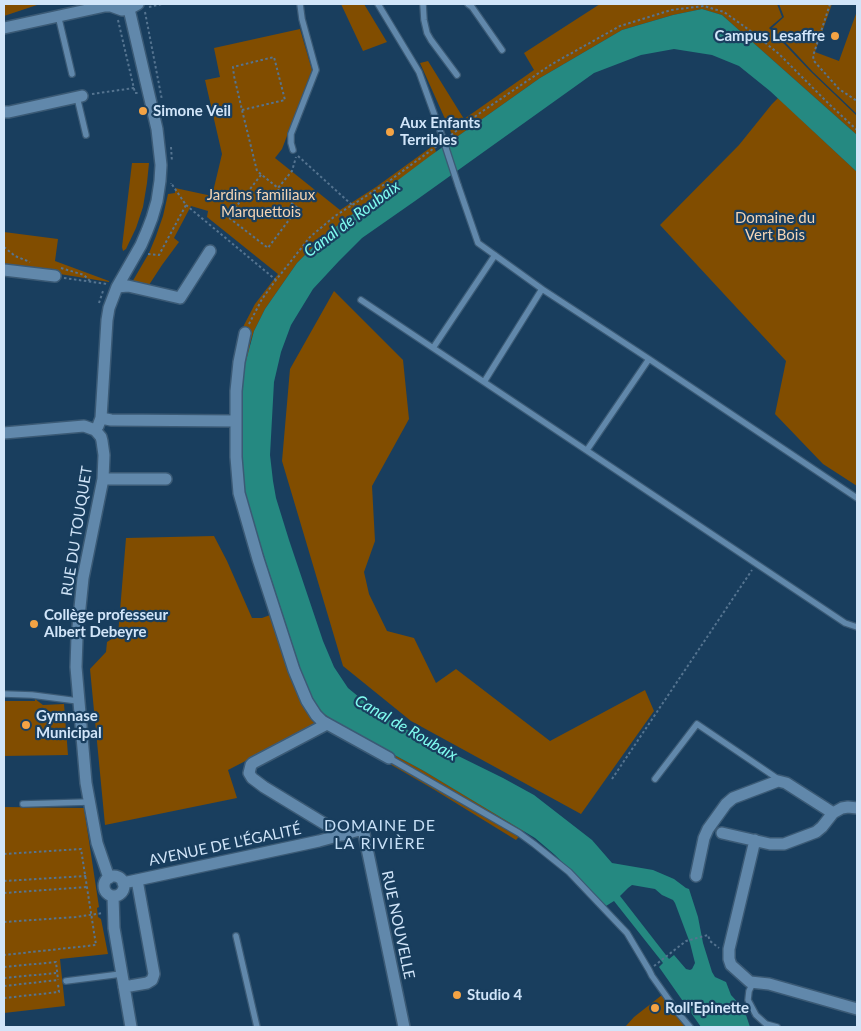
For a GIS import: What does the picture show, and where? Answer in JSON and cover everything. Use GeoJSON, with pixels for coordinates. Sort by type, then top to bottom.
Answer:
{"type":"FeatureCollection","features":[{"type":"Feature","properties":{"kind":"street"},"geometry":{"type":"LineString","coordinates":[[4,28],[105,6],[133,8],[143,89],[157,129],[161,165],[157,201],[147,232],[140,246],[111,284],[101,418],[98,426],[95,430],[84,426],[4,433]]}},
{"type":"Feature","properties":{"kind":"street"},"geometry":{"type":"LineString","coordinates":[[4,112],[80,96]]}},
{"type":"Feature","properties":{"kind":"street"},"geometry":{"type":"LineString","coordinates":[[111,284],[180,298],[210,251]]}},
{"type":"Feature","properties":{"kind":"street"},"geometry":{"type":"LineString","coordinates":[[4,270],[54,276]]}},
{"type":"Feature","properties":{"kind":"street"},"geometry":{"type":"LineString","coordinates":[[245,333],[239,362],[236,421],[236,463],[239,492],[255,550],[298,681],[316,715],[327,724],[389,758]]}},
{"type":"Feature","properties":{"kind":"street"},"geometry":{"type":"LineString","coordinates":[[101,418],[111,420],[236,421]]}},
{"type":"Feature","properties":{"kind":"street","name":"RUE DU TOUQUET"},"geometry":{"type":"LineString","coordinates":[[95,430],[101,437],[103,446],[103,479],[85,566],[79,609],[76,657],[78,701],[89,802],[98,847],[109,878],[105,882],[104,887],[113,896],[114,928],[131,1027]]}},
{"type":"Feature","properties":{"kind":"street"},"geometry":{"type":"LineString","coordinates":[[103,479],[166,479]]}},
{"type":"Feature","properties":{"kind":"street"},"geometry":{"type":"LineString","coordinates":[[327,724],[253,762],[250,767],[250,773],[252,778],[264,787],[342,835]]}},
{"type":"Feature","properties":{"kind":"street"},"geometry":{"type":"LineString","coordinates":[[696,876],[706,833],[726,804],[733,798],[772,783],[782,782],[833,813]]}},
{"type":"Feature","properties":{"kind":"street"},"geometry":{"type":"LineString","coordinates":[[722,833],[770,844],[780,844],[809,835],[822,827],[833,813],[842,808],[857,808]]}},
{"type":"Feature","properties":{"kind":"street","name":"AVENUE DE L'ÉGALITÉ"},"geometry":{"type":"LineString","coordinates":[[123,883],[363,829]]}},
{"type":"Feature","properties":{"kind":"street","name":"RUE NOUVELLE"},"geometry":{"type":"LineString","coordinates":[[363,829],[404,1027]]}},
{"type":"Feature","properties":{"kind":"street"},"geometry":{"type":"LineString","coordinates":[[755,840],[728,956],[731,965],[753,983],[769,984],[857,1009]]}},
{"type":"Feature","properties":{"kind":"street"},"geometry":{"type":"LineString","coordinates":[[109,878],[118,878],[124,887],[121,893],[113,896]]}},
{"type":"Feature","properties":{"kind":"street"},"geometry":{"type":"LineString","coordinates":[[124,987],[147,983],[152,980],[154,974],[137,880]]}},
{"type":"Feature","properties":{"kind":"lane"},"geometry":{"type":"LineString","coordinates":[[293,150],[291,134],[316,70],[302,19],[300,4]]}},
{"type":"Feature","properties":{"kind":"lane"},"geometry":{"type":"LineString","coordinates":[[378,4],[419,72],[478,244],[542,289],[857,498]]}},
{"type":"Feature","properties":{"kind":"lane"},"geometry":{"type":"LineString","coordinates":[[423,4],[424,20],[430,40],[457,75]]}},
{"type":"Feature","properties":{"kind":"lane"},"geometry":{"type":"LineString","coordinates":[[468,4],[502,50]]}},
{"type":"Feature","properties":{"kind":"lane"},"geometry":{"type":"LineString","coordinates":[[58,15],[72,74]]}},
{"type":"Feature","properties":{"kind":"lane"},"geometry":{"type":"LineString","coordinates":[[80,96],[86,135]]}},
{"type":"Feature","properties":{"kind":"lane"},"geometry":{"type":"LineString","coordinates":[[432,348],[495,255]]}},
{"type":"Feature","properties":{"kind":"lane"},"geometry":{"type":"LineString","coordinates":[[484,382],[542,289]]}},
{"type":"Feature","properties":{"kind":"lane"},"geometry":{"type":"LineString","coordinates":[[361,300],[845,623],[857,627]]}},
{"type":"Feature","properties":{"kind":"lane"},"geometry":{"type":"LineString","coordinates":[[587,450],[650,359]]}},
{"type":"Feature","properties":{"kind":"lane"},"geometry":{"type":"LineString","coordinates":[[4,694],[78,701]]}},
{"type":"Feature","properties":{"kind":"lane"},"geometry":{"type":"LineString","coordinates":[[655,780],[697,724],[782,782]]}},
{"type":"Feature","properties":{"kind":"lane"},"geometry":{"type":"LineString","coordinates":[[389,758],[519,833],[569,872],[627,933],[652,976],[690,1027]]}},
{"type":"Feature","properties":{"kind":"lane"},"geometry":{"type":"LineString","coordinates":[[23,804],[89,802]]}},
{"type":"Feature","properties":{"kind":"lane"},"geometry":{"type":"LineString","coordinates":[[236,936],[257,1027]]}},
{"type":"Feature","properties":{"kind":"lane"},"geometry":{"type":"LineString","coordinates":[[66,981],[121,974]]}},
{"type":"Feature","properties":{"kind":"lane"},"geometry":{"type":"LineString","coordinates":[[753,983],[749,991],[748,1000],[756,1015],[766,1024],[777,1027]]}},
{"type":"Feature","properties":{"kind":"path"},"geometry":{"type":"LineString","coordinates":[[159,84],[136,93],[118,17],[133,8],[162,4]]}},
{"type":"Feature","properties":{"kind":"path"},"geometry":{"type":"LineString","coordinates":[[830,4],[812,56],[814,61],[839,88],[857,101]]}},
{"type":"Feature","properties":{"kind":"path"},"geometry":{"type":"LineString","coordinates":[[446,138],[476,115],[552,64],[620,26],[671,10],[704,6],[724,12],[752,32],[779,54],[857,130]]}},
{"type":"Feature","properties":{"kind":"path"},"geometry":{"type":"LineString","coordinates":[[242,110],[285,100],[274,57],[233,66],[242,110],[257,171],[278,188],[279,194],[298,208],[268,248],[228,217],[261,175]]}},
{"type":"Feature","properties":{"kind":"path"},"geometry":{"type":"LineString","coordinates":[[80,96],[134,88],[143,89]]}},
{"type":"Feature","properties":{"kind":"path"},"geometry":{"type":"LineString","coordinates":[[245,333],[256,309],[310,237],[335,216],[385,184],[438,144]]}},
{"type":"Feature","properties":{"kind":"path"},"geometry":{"type":"LineString","coordinates":[[278,188],[292,171],[297,155],[352,205]]}},
{"type":"Feature","properties":{"kind":"path"},"geometry":{"type":"LineString","coordinates":[[169,188],[171,183],[186,205],[276,280]]}},
{"type":"Feature","properties":{"kind":"path"},"geometry":{"type":"LineString","coordinates":[[146,254],[159,255],[186,205]]}},
{"type":"Feature","properties":{"kind":"path"},"geometry":{"type":"LineString","coordinates":[[54,276],[111,284]]}},
{"type":"Feature","properties":{"kind":"path"},"geometry":{"type":"LineString","coordinates":[[612,779],[757,564]]}},
{"type":"Feature","properties":{"kind":"path"},"geometry":{"type":"LineString","coordinates":[[4,854],[81,849],[96,945],[4,955]]}},
{"type":"Feature","properties":{"kind":"path"},"geometry":{"type":"LineString","coordinates":[[4,881],[86,876]]}},
{"type":"Feature","properties":{"kind":"path"},"geometry":{"type":"LineString","coordinates":[[4,892],[88,887]]}},
{"type":"Feature","properties":{"kind":"path"},"geometry":{"type":"LineString","coordinates":[[4,922],[113,913]]}},
{"type":"Feature","properties":{"kind":"path"},"geometry":{"type":"LineString","coordinates":[[660,961],[686,940],[708,935],[710,940],[728,956]]}},
{"type":"Feature","properties":{"kind":"path"},"geometry":{"type":"LineString","coordinates":[[4,967],[56,962],[60,992],[4,998]]}},
{"type":"Feature","properties":{"kind":"path"},"geometry":{"type":"LineString","coordinates":[[4,978],[57,973]]}},
{"type":"Feature","properties":{"kind":"path"},"geometry":{"type":"LineString","coordinates":[[4,986],[58,980]]}},
{"type":"Feature","properties":{"kind":"green space"},"geometry":{"type":"Polygon","coordinates":[[[4,4],[40,4],[4,16],[4,4]]]}},
{"type":"Feature","properties":{"kind":"green space"},"geometry":{"type":"Polygon","coordinates":[[[341,4],[364,4],[387,42],[363,51],[341,4]]]}},
{"type":"Feature","properties":{"kind":"green space"},"geometry":{"type":"Polygon","coordinates":[[[600,4],[777,4],[782,17],[769,28],[857,116],[857,135],[722,15],[702,9],[673,15],[622,30],[540,78],[454,139],[420,63],[428,61],[464,119],[534,70],[524,53],[600,4]]]}},
{"type":"Feature","properties":{"kind":"green space"},"geometry":{"type":"Polygon","coordinates":[[[779,4],[832,4],[815,52],[839,61],[857,11],[857,114],[813,72],[772,28],[784,17],[779,4]]]}},
{"type":"Feature","properties":{"kind":"green space","name":"Jardins familiaux Marquettois"},"geometry":{"type":"Polygon","coordinates":[[[300,29],[312,70],[282,149],[275,158],[340,210],[376,187],[434,145],[436,152],[325,235],[297,263],[265,309],[250,344],[248,507],[304,680],[361,737],[424,771],[524,831],[516,840],[319,723],[228,770],[237,798],[105,825],[90,669],[106,652],[107,642],[118,635],[126,538],[214,536],[252,618],[262,618],[270,615],[248,537],[238,349],[244,325],[255,304],[278,274],[207,217],[208,211],[191,206],[174,238],[179,242],[147,288],[131,284],[149,253],[156,236],[168,194],[175,193],[175,188],[212,196],[222,154],[205,80],[220,77],[214,48],[300,29]]]}},
{"type":"Feature","properties":{"kind":"green space","name":"Domaine du Vert Bois"},"geometry":{"type":"Polygon","coordinates":[[[778,98],[857,172],[857,486],[823,464],[775,414],[786,361],[660,225],[739,145],[778,98]]]}},
{"type":"Feature","properties":{"kind":"green space"},"geometry":{"type":"Polygon","coordinates":[[[132,163],[149,163],[143,207],[136,228],[126,249],[123,251],[122,247],[132,163]]]}},
{"type":"Feature","properties":{"kind":"green space"},"geometry":{"type":"Polygon","coordinates":[[[4,232],[58,239],[55,261],[109,282],[4,265],[4,232]]]}},
{"type":"Feature","properties":{"kind":"green space"},"geometry":{"type":"Polygon","coordinates":[[[334,291],[403,360],[409,419],[372,486],[375,541],[364,572],[369,594],[387,631],[414,638],[436,683],[456,669],[550,741],[645,690],[654,711],[581,814],[411,721],[343,666],[282,461],[290,369],[334,291]]]}},
{"type":"Feature","properties":{"kind":"green space"},"geometry":{"type":"Polygon","coordinates":[[[35,699],[43,705],[64,704],[68,755],[4,756],[4,701],[35,701],[35,699]]]}},
{"type":"Feature","properties":{"kind":"green space"},"geometry":{"type":"Polygon","coordinates":[[[4,807],[84,808],[99,907],[97,908],[98,917],[101,919],[108,954],[60,959],[65,1006],[4,1013],[4,807]]]}},
{"type":"Feature","properties":{"kind":"green space","name":"Roll'Epinette"},"geometry":{"type":"Polygon","coordinates":[[[662,995],[689,1027],[625,1027],[634,1017],[662,995]]]}},
{"type":"Feature","properties":{"kind":"water","name":"Canal de Roubaix"},"geometry":{"type":"Polygon","coordinates":[[[702,9],[722,15],[857,135],[857,172],[770,91],[739,66],[712,55],[674,49],[641,55],[594,73],[362,238],[313,289],[291,325],[281,352],[274,382],[270,455],[276,498],[289,540],[323,641],[334,667],[348,688],[382,716],[534,795],[592,840],[612,863],[653,870],[674,879],[689,889],[712,972],[715,977],[726,982],[731,995],[746,1015],[750,1027],[701,1027],[659,967],[663,963],[614,901],[606,906],[555,855],[535,838],[424,771],[341,726],[323,713],[313,700],[304,680],[248,507],[242,479],[240,422],[243,372],[254,331],[265,309],[297,263],[325,235],[430,156],[540,78],[622,30],[673,15],[702,9]],[[632,885],[620,896],[669,959],[674,955],[686,969],[690,970],[695,963],[690,943],[675,903],[655,889],[632,885]]]}},
{"type":"Feature","properties":{"kind":"place","name":"Campus Lesaffre"},"geometry":{"type":"Point","coordinates":[835,36]}},
{"type":"Feature","properties":{"kind":"place","name":"Simone Veil"},"geometry":{"type":"Point","coordinates":[143,111]}},
{"type":"Feature","properties":{"kind":"place","name":"Aux Enfants Terribles"},"geometry":{"type":"Point","coordinates":[390,132]}},
{"type":"Feature","properties":{"kind":"place","name":"Collège professeur Albert Debeyre"},"geometry":{"type":"Point","coordinates":[34,624]}},
{"type":"Feature","properties":{"kind":"place","name":"Gymnase Municipal"},"geometry":{"type":"Point","coordinates":[26,725]}},
{"type":"Feature","properties":{"kind":"place","name":"Studio 4"},"geometry":{"type":"Point","coordinates":[457,995]}},
{"type":"Feature","properties":{"kind":"place","name":"Roll'Epinette"},"geometry":{"type":"Point","coordinates":[655,1008]}},
{"type":"Feature","properties":{"kind":"district","name":"DOMAINE DE LA RIVIÈRE"},"geometry":{"type":"Point","coordinates":[380,835]}}]}
